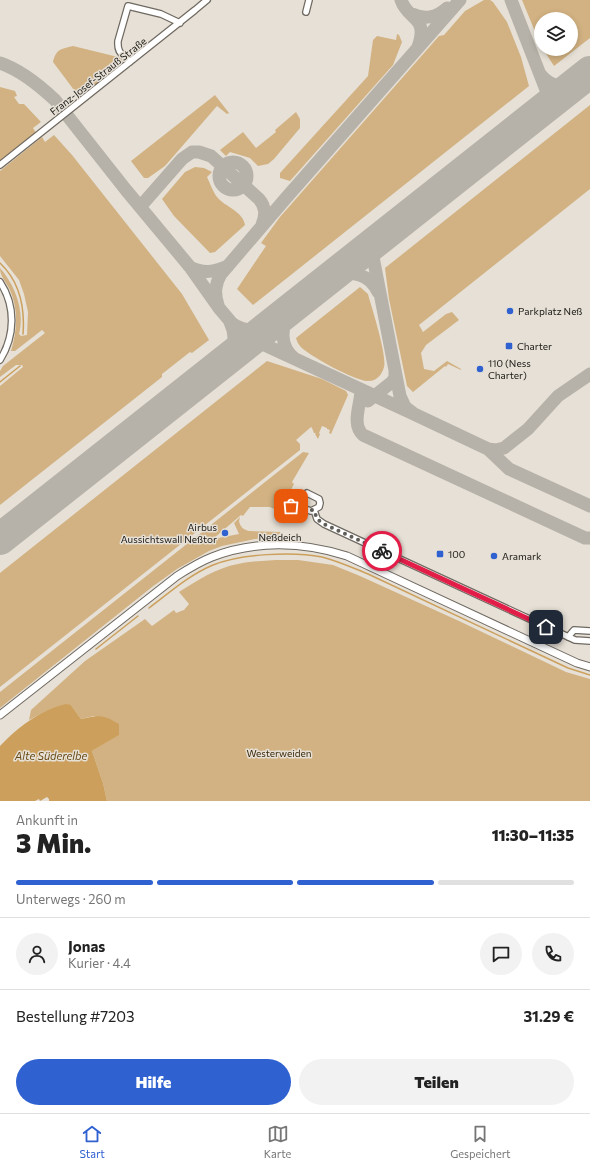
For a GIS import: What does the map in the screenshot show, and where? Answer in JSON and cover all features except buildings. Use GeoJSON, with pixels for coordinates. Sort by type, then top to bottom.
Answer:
{"type":"FeatureCollection","features":[{"type":"Feature","properties":{"kind":"street","name":"Franz-Josef-Strauß Straße"},"geometry":{"type":"LineString","coordinates":[[0,165],[207,0]]}},
{"type":"Feature","properties":{"kind":"street"},"geometry":{"type":"LineString","coordinates":[[306,12],[309,0]]}},
{"type":"Feature","properties":{"kind":"street"},"geometry":{"type":"LineString","coordinates":[[130,62],[120,53],[118,48],[118,42],[128,6],[161,14],[180,23]]}},
{"type":"Feature","properties":{"kind":"street"},"geometry":{"type":"LineString","coordinates":[[0,282],[10,304],[12,324],[8,344],[0,360]]}},
{"type":"Feature","properties":{"kind":"street"},"geometry":{"type":"LineString","coordinates":[[287,515],[289,508],[293,505],[309,510],[314,510],[319,507],[319,499],[307,493]]}},
{"type":"Feature","properties":{"kind":"street"},"geometry":{"type":"LineString","coordinates":[[314,510],[317,519],[324,524],[568,637],[575,640],[590,641]]}},
{"type":"Feature","properties":{"kind":"street","name":"Neßdeich"},"geometry":{"type":"LineString","coordinates":[[0,715],[177,576],[197,564],[213,557],[233,550],[261,546],[277,545],[311,547],[347,556],[577,663],[590,667]]}},
{"type":"Feature","properties":{"kind":"street"},"geometry":{"type":"LineString","coordinates":[[568,637],[574,630],[590,631]]}},
{"type":"Feature","properties":{"kind":"green space"},"geometry":{"type":"Polygon","coordinates":[[[484,0],[490,0],[493,2],[507,22],[521,57],[529,86],[253,305],[237,289],[266,246],[261,243],[280,217],[439,36],[444,35],[465,11],[484,0]]]}},
{"type":"Feature","properties":{"kind":"green space"},"geometry":{"type":"Polygon","coordinates":[[[522,0],[590,0],[590,38],[578,47],[578,12],[534,12],[534,29],[522,0]]]}},
{"type":"Feature","properties":{"kind":"green space"},"geometry":{"type":"Polygon","coordinates":[[[397,34],[402,42],[393,65],[290,181],[280,178],[280,173],[368,76],[373,40],[377,36],[396,40],[397,34]]]}},
{"type":"Feature","properties":{"kind":"green space"},"geometry":{"type":"Polygon","coordinates":[[[73,46],[122,58],[124,61],[123,62],[120,60],[118,62],[119,67],[80,98],[53,62],[57,52],[73,46]]]}},
{"type":"Feature","properties":{"kind":"green space"},"geometry":{"type":"Polygon","coordinates":[[[548,56],[567,56],[554,66],[548,56]]]}},
{"type":"Feature","properties":{"kind":"green space"},"geometry":{"type":"Polygon","coordinates":[[[0,87],[15,91],[17,96],[14,97],[19,104],[24,104],[41,122],[33,128],[36,133],[0,162],[0,87]]]}},
{"type":"Feature","properties":{"kind":"green space"},"geometry":{"type":"Polygon","coordinates":[[[215,95],[229,113],[227,114],[217,106],[165,166],[148,178],[144,178],[131,161],[215,95]]]}},
{"type":"Feature","properties":{"kind":"green space"},"geometry":{"type":"Polygon","coordinates":[[[590,105],[590,189],[419,325],[423,332],[446,314],[452,312],[459,320],[426,345],[421,353],[424,369],[434,371],[447,361],[461,370],[448,364],[413,392],[407,386],[389,299],[385,268],[590,105]]]}},
{"type":"Feature","properties":{"kind":"green space"},"geometry":{"type":"Polygon","coordinates":[[[296,112],[300,119],[300,128],[268,164],[258,166],[250,158],[230,152],[226,156],[220,150],[243,132],[256,148],[276,132],[275,130],[296,112]]]}},
{"type":"Feature","properties":{"kind":"green space"},"geometry":{"type":"Polygon","coordinates":[[[54,135],[72,155],[182,294],[209,340],[192,353],[190,352],[162,374],[162,377],[0,505],[0,386],[23,367],[22,365],[16,365],[0,377],[0,371],[3,366],[45,333],[42,330],[15,351],[11,351],[15,336],[16,313],[13,298],[1,274],[0,268],[10,282],[20,307],[21,325],[19,334],[21,336],[27,335],[28,312],[19,280],[0,256],[0,171],[42,137],[45,142],[54,135]]]}},
{"type":"Feature","properties":{"kind":"green space"},"geometry":{"type":"Polygon","coordinates":[[[195,167],[204,168],[212,172],[207,177],[216,195],[244,220],[245,225],[215,252],[210,253],[174,216],[162,199],[185,172],[195,167]]]}},
{"type":"Feature","properties":{"kind":"green space"},"geometry":{"type":"Polygon","coordinates":[[[360,287],[368,294],[379,333],[384,361],[382,373],[376,379],[370,381],[353,377],[321,361],[304,350],[296,338],[360,287]]]}},
{"type":"Feature","properties":{"kind":"green space"},"geometry":{"type":"Polygon","coordinates":[[[267,361],[322,379],[346,391],[348,395],[331,434],[329,433],[330,430],[322,426],[318,439],[315,434],[316,433],[314,433],[311,427],[296,440],[300,444],[300,450],[0,687],[0,573],[267,361]]]}},
{"type":"Feature","properties":{"kind":"green space"},"geometry":{"type":"Polygon","coordinates":[[[303,452],[309,453],[292,482],[294,484],[284,503],[285,510],[283,510],[282,513],[270,507],[250,507],[243,516],[241,515],[213,539],[239,534],[234,523],[240,517],[240,525],[247,531],[281,532],[275,538],[255,539],[222,546],[209,551],[177,569],[152,587],[0,708],[0,692],[303,452]]]}},
{"type":"Feature","properties":{"kind":"green space","name":"Westerweiden"},"geometry":{"type":"Polygon","coordinates":[[[298,560],[333,565],[459,621],[566,672],[590,679],[590,801],[107,801],[103,783],[92,751],[118,735],[94,716],[81,719],[71,705],[44,712],[29,720],[31,710],[85,661],[145,619],[152,626],[174,610],[176,613],[184,610],[189,604],[179,592],[222,568],[248,562],[298,560]]]}},
{"type":"Feature","properties":{"kind":"water","name":"Alte Süderelbe"},"geometry":{"type":"Polygon","coordinates":[[[66,704],[71,705],[81,719],[101,716],[109,718],[119,724],[119,735],[92,751],[103,783],[107,801],[49,801],[47,797],[40,801],[39,799],[35,801],[0,801],[0,746],[14,732],[30,720],[47,710],[66,704]]]}},
{"type":"Feature","properties":{"kind":"waterway"},"geometry":{"type":"LineString","coordinates":[[0,263],[12,278],[20,296],[23,315],[23,334]]}},
{"type":"Feature","properties":{"kind":"waterway"},"geometry":{"type":"LineString","coordinates":[[0,382],[20,366]]}},
{"type":"Feature","properties":{"kind":"waterway"},"geometry":{"type":"LineString","coordinates":[[149,608],[196,574],[224,561],[252,556],[282,554],[310,555],[322,557],[368,574],[568,668],[590,675]]}},
{"type":"Feature","properties":{"kind":"waterway"},"geometry":{"type":"LineString","coordinates":[[96,649],[138,616]]}},
{"type":"Feature","properties":{"kind":"taxiway"},"geometry":{"type":"LineString","coordinates":[[401,0],[404,7],[419,24],[421,37],[418,47]]}},
{"type":"Feature","properties":{"kind":"taxiway"},"geometry":{"type":"LineString","coordinates":[[218,305],[216,289],[217,281],[221,274],[460,0]]}},
{"type":"Feature","properties":{"kind":"taxiway"},"geometry":{"type":"LineString","coordinates":[[511,0],[548,95],[548,103],[544,109]]}},
{"type":"Feature","properties":{"kind":"taxiway"},"geometry":{"type":"LineString","coordinates":[[412,14],[421,17],[430,17],[439,14],[447,8]]}},
{"type":"Feature","properties":{"kind":"taxiway"},"geometry":{"type":"LineString","coordinates":[[0,63],[29,78],[55,100],[126,190],[190,267],[219,308],[241,334],[414,414],[405,407],[400,396],[373,257],[375,247],[379,239]]}},
{"type":"Feature","properties":{"kind":"taxiway"},"geometry":{"type":"LineString","coordinates":[[540,74],[547,81],[555,85],[574,85]]}},
{"type":"Feature","properties":{"kind":"taxiway"},"geometry":{"type":"LineString","coordinates":[[140,207],[182,159],[192,152],[199,152],[211,156],[259,199],[265,211],[262,225]]}},
{"type":"Feature","properties":{"kind":"taxiway"},"geometry":{"type":"LineString","coordinates":[[233,162],[243,166],[247,176],[243,186],[233,190],[223,186],[219,176],[223,166],[233,162]]}},
{"type":"Feature","properties":{"kind":"taxiway"},"geometry":{"type":"LineString","coordinates":[[190,267],[200,271],[209,271],[218,270],[228,266]]}},
{"type":"Feature","properties":{"kind":"taxiway"},"geometry":{"type":"LineString","coordinates":[[334,274],[348,273],[365,277],[378,292]]}},
{"type":"Feature","properties":{"kind":"taxiway"},"geometry":{"type":"LineString","coordinates":[[289,310],[283,330],[283,336],[286,348],[295,359]]}},
{"type":"Feature","properties":{"kind":"taxiway"},"geometry":{"type":"LineString","coordinates":[[226,360],[232,351],[234,341],[230,322],[248,330],[258,330],[268,327]]}},
{"type":"Feature","properties":{"kind":"taxiway"},"geometry":{"type":"LineString","coordinates":[[368,401],[392,382],[395,378],[395,371]]}},
{"type":"Feature","properties":{"kind":"taxiway"},"geometry":{"type":"LineString","coordinates":[[488,449],[496,450],[504,448],[528,429],[558,396],[590,374]]}},
{"type":"Feature","properties":{"kind":"taxiway"},"geometry":{"type":"LineString","coordinates":[[361,390],[357,420],[359,430],[363,435],[585,538],[590,538]]}},
{"type":"Feature","properties":{"kind":"taxiway"},"geometry":{"type":"LineString","coordinates":[[414,414],[488,449],[509,469],[590,506]]}},
{"type":"Feature","properties":{"kind":"runway"},"geometry":{"type":"LineString","coordinates":[[0,539],[590,72]]}},
{"type":"Feature","properties":{"kind":"way so far"},"geometry":{"type":"LineString","coordinates":[[291,506],[295,505],[309,510],[314,510],[319,521],[382,551]]}},
{"type":"Feature","properties":{"kind":"place","name":"Parkplatz Neß"},"geometry":{"type":"Point","coordinates":[510,311]}},
{"type":"Feature","properties":{"kind":"place","name":"Charter"},"geometry":{"type":"Point","coordinates":[509,346]}},
{"type":"Feature","properties":{"kind":"place","name":"110 (Ness Charter)"},"geometry":{"type":"Point","coordinates":[480,369]}},
{"type":"Feature","properties":{"kind":"place","name":"Airbus Aussichtswall Neßtor"},"geometry":{"type":"Point","coordinates":[225,533]}},
{"type":"Feature","properties":{"kind":"place","name":"100"},"geometry":{"type":"Point","coordinates":[440,554]}},
{"type":"Feature","properties":{"kind":"place","name":"Aramark"},"geometry":{"type":"Point","coordinates":[494,556]}},
{"type":"Feature","properties":{"kind":"route"},"geometry":{"type":"LineString","coordinates":[[382,551],[546,627]]}}]}
